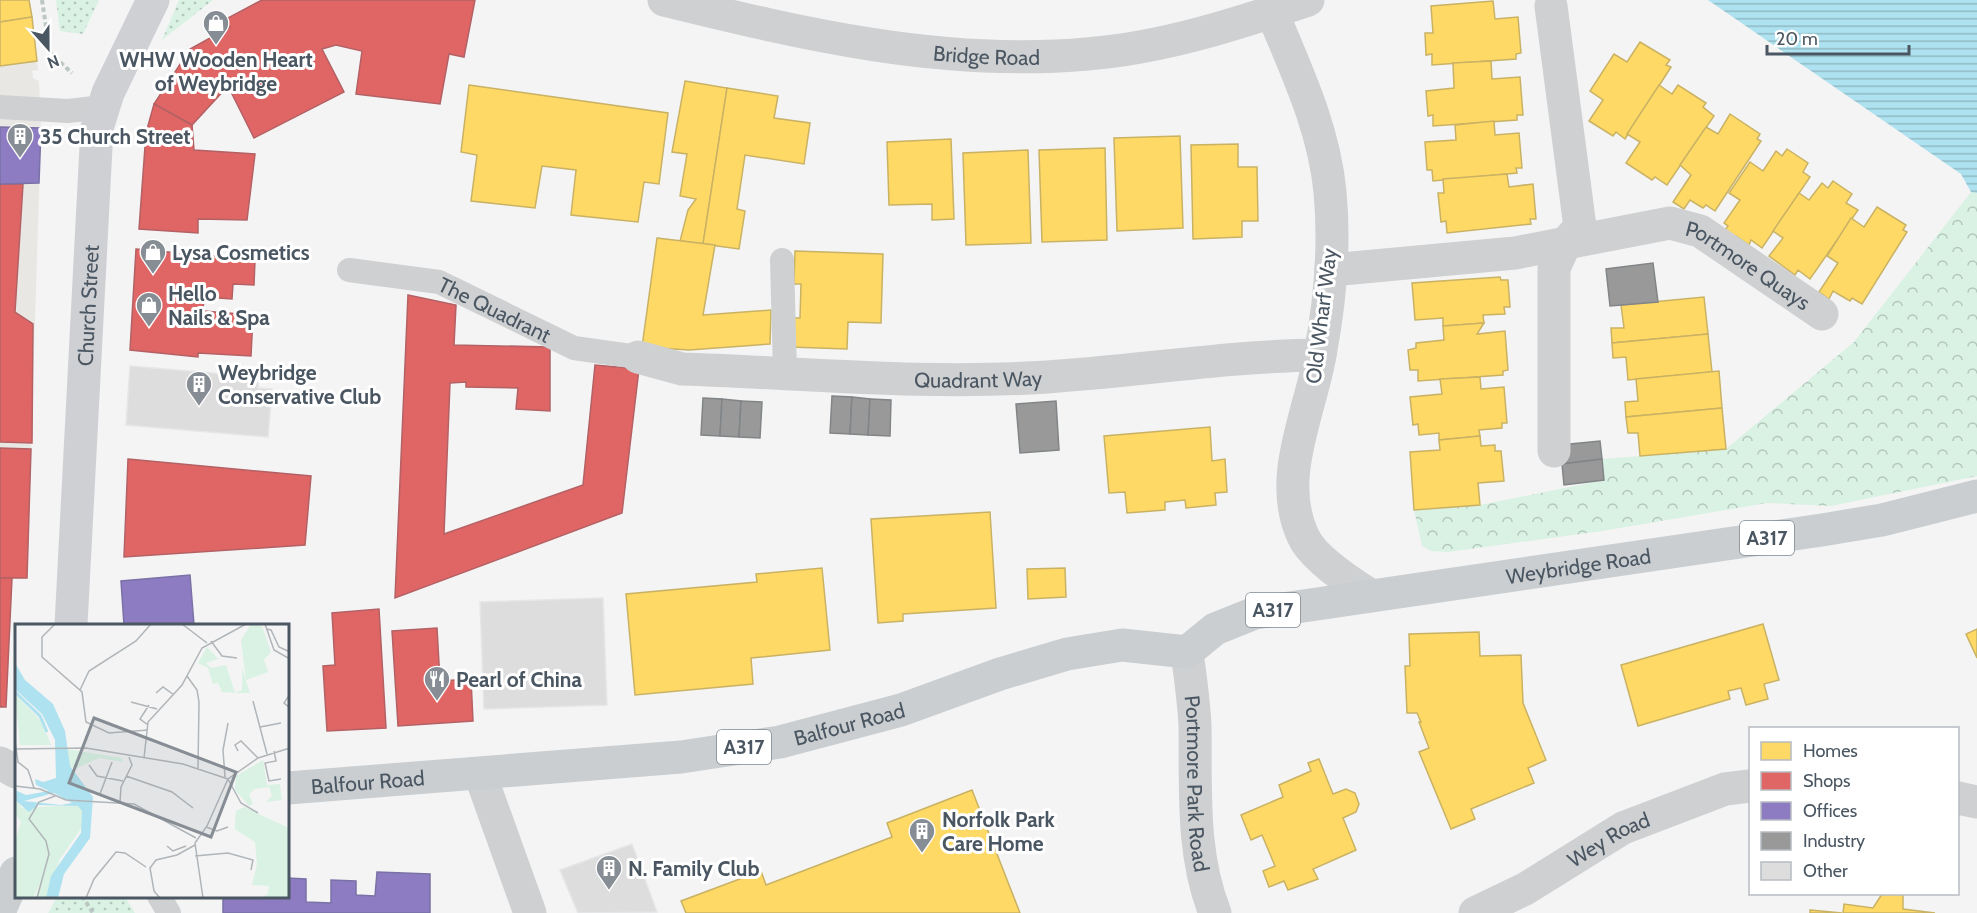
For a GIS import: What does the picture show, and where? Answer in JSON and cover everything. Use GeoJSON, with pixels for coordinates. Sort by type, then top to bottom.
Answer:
{"type":"FeatureCollection","features":[{"type":"Feature","properties":{"kind":"main road","name":"Church Street"},"geometry":{"type":"LineString","coordinates":[[71,624],[97,128],[126,51],[153,0]]}},
{"type":"Feature","properties":{"kind":"main road","name":"Weybridge Road"},"geometry":{"type":"LineString","coordinates":[[1187,652],[1215,629],[1255,613],[1822,530],[1892,518],[1977,496]]}},
{"type":"Feature","properties":{"kind":"main road","name":"Balfour Road"},"geometry":{"type":"LineString","coordinates":[[290,788],[681,757],[780,742],[901,710],[1000,674],[1067,654],[1122,645],[1187,652]]}},
{"type":"Feature","properties":{"kind":"main road"},"geometry":{"type":"LineString","coordinates":[[0,910],[15,875]]}},
{"type":"Feature","properties":{"kind":"street","name":"Bridge Road"},"geometry":{"type":"LineString","coordinates":[[664,0],[800,32],[910,51],[974,56],[1088,54],[1169,41],[1308,0]]}},
{"type":"Feature","properties":{"kind":"street"},"geometry":{"type":"LineString","coordinates":[[1551,6],[1580,227],[1565,244],[1554,268],[1554,451]]}},
{"type":"Feature","properties":{"kind":"street","name":"Old Wharf Way"},"geometry":{"type":"LineString","coordinates":[[1272,12],[1306,93],[1325,160],[1330,193],[1331,270],[1320,355],[1294,464],[1293,508],[1304,538],[1338,574],[1370,596]]}},
{"type":"Feature","properties":{"kind":"street","name":"Portmore Quays"},"geometry":{"type":"LineString","coordinates":[[1331,270],[1515,254],[1670,223],[1700,231],[1822,314]]}},
{"type":"Feature","properties":{"kind":"street","name":"Quadrant Way"},"geometry":{"type":"LineString","coordinates":[[638,357],[682,369],[1004,378],[1047,377],[1267,356],[1320,355]]}},
{"type":"Feature","properties":{"kind":"street","name":"Portmore Park Road"},"geometry":{"type":"LineString","coordinates":[[1187,652],[1195,723],[1195,806],[1200,863],[1215,913]]}},
{"type":"Feature","properties":{"kind":"street"},"geometry":{"type":"LineString","coordinates":[[0,763],[15,771]]}},
{"type":"Feature","properties":{"kind":"street"},"geometry":{"type":"LineString","coordinates":[[480,774],[530,913]]}},
{"type":"Feature","properties":{"kind":"street","name":"Wey Road"},"geometry":{"type":"LineString","coordinates":[[1475,913],[1525,890],[1623,828],[1725,789],[1749,786]]}},
{"type":"Feature","properties":{"kind":"street"},"geometry":{"type":"LineString","coordinates":[[1959,798],[1977,802]]}},
{"type":"Feature","properties":{"kind":"lane"},"geometry":{"type":"LineString","coordinates":[[0,107],[68,111],[104,108]]}},
{"type":"Feature","properties":{"kind":"lane"},"geometry":{"type":"LineString","coordinates":[[782,260],[784,373]]}},
{"type":"Feature","properties":{"kind":"lane","name":"The Quadrant"},"geometry":{"type":"LineString","coordinates":[[349,270],[439,282],[574,348],[638,357]]}},
{"type":"Feature","properties":{"kind":"lane"},"geometry":{"type":"LineString","coordinates":[[160,898],[169,913]]}},
{"type":"Feature","properties":{"kind":"path"},"geometry":{"type":"LineString","coordinates":[[42,0],[50,53],[75,76]]}},
{"type":"Feature","properties":{"kind":"path"},"geometry":{"type":"LineString","coordinates":[[83,898],[93,913]]}},
{"type":"Feature","properties":{"kind":"shaded area"},"geometry":{"type":"Polygon","coordinates":[[[0,0],[29,0],[38,70],[32,71],[33,78],[39,81],[41,128],[27,578],[12,578],[6,707],[0,707],[0,0]]]}},
{"type":"Feature","properties":{"kind":"green space"},"geometry":{"type":"Polygon","coordinates":[[[56,0],[99,0],[83,34],[60,31],[56,0]]]}},
{"type":"Feature","properties":{"kind":"green space"},"geometry":{"type":"Polygon","coordinates":[[[179,0],[213,0],[162,40],[179,0]]]}},
{"type":"Feature","properties":{"kind":"green space"},"geometry":{"type":"Polygon","coordinates":[[[1971,192],[1977,193],[1977,476],[1831,506],[1767,503],[1602,531],[1448,552],[1431,551],[1422,546],[1414,510],[1480,505],[1604,480],[1602,459],[1726,449],[1854,342],[1971,192]]]}},
{"type":"Feature","properties":{"kind":"green space"},"geometry":{"type":"Polygon","coordinates":[[[56,898],[126,898],[135,913],[48,913],[56,898]]]}},
{"type":"Feature","properties":{"kind":"water"},"geometry":{"type":"Polygon","coordinates":[[[1708,0],[1977,0],[1977,193],[1971,192],[1961,174],[1708,0]]]}},
{"type":"Feature","properties":{"kind":"building: Homes"},"geometry":{"type":"Polygon","coordinates":[[[0,0],[29,0],[32,17],[0,22],[0,0]]]}},
{"type":"Feature","properties":{"kind":"building: Homes"},"geometry":{"type":"Polygon","coordinates":[[[1493,1],[1495,19],[1518,17],[1521,53],[1516,54],[1516,59],[1432,65],[1432,54],[1426,55],[1425,33],[1433,33],[1431,6],[1493,1]]]}},
{"type":"Feature","properties":{"kind":"building: Homes"},"geometry":{"type":"Polygon","coordinates":[[[32,17],[37,61],[0,66],[0,22],[32,17]]]}},
{"type":"Feature","properties":{"kind":"building: Homes"},"geometry":{"type":"Polygon","coordinates":[[[1640,42],[1670,60],[1666,65],[1671,67],[1625,139],[1616,132],[1613,136],[1589,121],[1603,100],[1590,91],[1614,54],[1627,62],[1640,42]]]}},
{"type":"Feature","properties":{"kind":"building: Homes"},"geometry":{"type":"Polygon","coordinates":[[[1491,61],[1492,79],[1520,77],[1523,115],[1517,115],[1517,120],[1433,126],[1433,115],[1428,116],[1426,91],[1454,88],[1453,63],[1491,61]]]}},
{"type":"Feature","properties":{"kind":"building: Homes"},"geometry":{"type":"Polygon","coordinates":[[[685,81],[727,88],[703,244],[680,241],[688,210],[696,199],[680,196],[687,154],[672,152],[685,81]]]}},
{"type":"Feature","properties":{"kind":"building: Homes"},"geometry":{"type":"Polygon","coordinates":[[[469,85],[668,113],[659,184],[644,182],[638,222],[571,215],[576,170],[542,166],[535,208],[471,201],[477,155],[461,152],[469,85]]]}},
{"type":"Feature","properties":{"kind":"building: Homes"},"geometry":{"type":"Polygon","coordinates":[[[1659,85],[1672,94],[1678,85],[1706,103],[1703,107],[1714,116],[1667,185],[1655,177],[1652,180],[1626,163],[1640,142],[1627,134],[1659,85]]]}},
{"type":"Feature","properties":{"kind":"building: Homes"},"geometry":{"type":"Polygon","coordinates":[[[727,88],[778,96],[774,118],[810,123],[804,164],[745,155],[737,209],[745,211],[739,249],[703,244],[727,88]]]}},
{"type":"Feature","properties":{"kind":"building: Homes"},"geometry":{"type":"Polygon","coordinates":[[[1730,114],[1760,134],[1757,139],[1761,141],[1715,211],[1706,205],[1703,208],[1690,200],[1684,209],[1673,202],[1691,175],[1680,165],[1706,127],[1718,134],[1730,114]]]}},
{"type":"Feature","properties":{"kind":"building: Homes"},"geometry":{"type":"Polygon","coordinates":[[[1494,121],[1495,135],[1519,133],[1522,168],[1516,168],[1517,173],[1433,181],[1432,170],[1427,170],[1425,142],[1456,140],[1455,125],[1494,121]]]}},
{"type":"Feature","properties":{"kind":"building: Homes"},"geometry":{"type":"Polygon","coordinates":[[[1180,136],[1183,228],[1117,231],[1114,138],[1180,136]]]}},
{"type":"Feature","properties":{"kind":"building: Homes"},"geometry":{"type":"Polygon","coordinates":[[[951,139],[954,219],[932,220],[932,204],[889,205],[887,142],[951,139]]]}},
{"type":"Feature","properties":{"kind":"building: Homes"},"geometry":{"type":"Polygon","coordinates":[[[1238,144],[1238,167],[1257,167],[1258,221],[1242,221],[1242,237],[1193,239],[1191,145],[1238,144]]]}},
{"type":"Feature","properties":{"kind":"building: Homes"},"geometry":{"type":"Polygon","coordinates":[[[1105,148],[1107,240],[1042,242],[1039,150],[1105,148]]]}},
{"type":"Feature","properties":{"kind":"building: Homes"},"geometry":{"type":"Polygon","coordinates":[[[1787,149],[1808,163],[1803,172],[1810,177],[1762,248],[1751,240],[1749,245],[1736,236],[1733,241],[1722,234],[1728,226],[1724,223],[1740,200],[1729,193],[1750,162],[1763,171],[1776,151],[1782,156],[1787,149]]]}},
{"type":"Feature","properties":{"kind":"building: Homes"},"geometry":{"type":"Polygon","coordinates":[[[1028,150],[1031,243],[966,245],[963,153],[1028,150]]]}},
{"type":"Feature","properties":{"kind":"building: Homes"},"geometry":{"type":"Polygon","coordinates":[[[1507,174],[1509,187],[1533,184],[1536,219],[1530,219],[1531,224],[1447,233],[1446,221],[1441,222],[1438,193],[1444,193],[1443,179],[1507,174]]]}},
{"type":"Feature","properties":{"kind":"building: Homes"},"geometry":{"type":"Polygon","coordinates":[[[1833,181],[1852,194],[1846,203],[1858,210],[1810,279],[1798,270],[1795,275],[1769,256],[1783,238],[1773,231],[1799,193],[1809,200],[1822,183],[1828,188],[1833,181]]]}},
{"type":"Feature","properties":{"kind":"building: Homes"},"geometry":{"type":"Polygon","coordinates":[[[1877,207],[1906,225],[1903,230],[1907,232],[1862,304],[1852,298],[1850,301],[1833,291],[1829,299],[1819,292],[1838,263],[1827,256],[1851,218],[1864,227],[1877,207]]]}},
{"type":"Feature","properties":{"kind":"building: Homes"},"geometry":{"type":"Polygon","coordinates":[[[657,238],[715,245],[703,315],[771,310],[770,344],[689,350],[642,347],[657,238]]]}},
{"type":"Feature","properties":{"kind":"building: Homes"},"geometry":{"type":"Polygon","coordinates":[[[795,251],[883,254],[881,323],[848,322],[847,349],[790,347],[791,318],[800,318],[801,284],[794,284],[795,251]]]}},
{"type":"Feature","properties":{"kind":"building: Homes"},"geometry":{"type":"Polygon","coordinates":[[[1500,277],[1501,280],[1508,280],[1510,307],[1504,307],[1505,314],[1483,315],[1484,323],[1443,326],[1443,318],[1415,320],[1412,283],[1500,277]]]}},
{"type":"Feature","properties":{"kind":"building: Homes"},"geometry":{"type":"Polygon","coordinates":[[[1704,297],[1708,334],[1612,343],[1611,328],[1624,328],[1621,305],[1704,297]]]}},
{"type":"Feature","properties":{"kind":"building: Homes"},"geometry":{"type":"Polygon","coordinates":[[[1484,323],[1477,334],[1505,331],[1508,370],[1503,371],[1503,375],[1418,381],[1418,370],[1410,370],[1408,350],[1416,348],[1416,343],[1444,340],[1443,326],[1484,323]]]}},
{"type":"Feature","properties":{"kind":"building: Homes"},"geometry":{"type":"Polygon","coordinates":[[[1708,334],[1712,372],[1628,380],[1626,357],[1613,358],[1612,343],[1708,334]]]}},
{"type":"Feature","properties":{"kind":"building: Homes"},"geometry":{"type":"Polygon","coordinates":[[[1719,371],[1722,408],[1626,417],[1625,402],[1638,401],[1636,379],[1719,371]]]}},
{"type":"Feature","properties":{"kind":"building: Homes"},"geometry":{"type":"Polygon","coordinates":[[[1480,377],[1481,389],[1504,387],[1507,423],[1502,423],[1502,428],[1479,430],[1480,436],[1439,440],[1439,433],[1419,435],[1418,424],[1413,425],[1410,397],[1442,394],[1440,379],[1480,377]]]}},
{"type":"Feature","properties":{"kind":"building: Homes"},"geometry":{"type":"Polygon","coordinates":[[[1722,408],[1726,449],[1640,456],[1638,433],[1628,433],[1626,417],[1722,408]]]}},
{"type":"Feature","properties":{"kind":"building: Homes"},"geometry":{"type":"Polygon","coordinates":[[[1210,427],[1212,461],[1225,459],[1227,492],[1215,493],[1216,505],[1186,508],[1185,500],[1165,502],[1165,510],[1127,513],[1125,492],[1109,493],[1104,436],[1210,427]]]}},
{"type":"Feature","properties":{"kind":"building: Homes"},"geometry":{"type":"Polygon","coordinates":[[[1480,436],[1481,446],[1495,445],[1495,451],[1501,451],[1504,481],[1478,483],[1480,505],[1414,510],[1410,452],[1440,450],[1439,440],[1480,436]]]}},
{"type":"Feature","properties":{"kind":"building: Homes"},"geometry":{"type":"Polygon","coordinates":[[[990,512],[996,608],[903,614],[903,621],[878,623],[871,519],[990,512]]]}},
{"type":"Feature","properties":{"kind":"building: Homes"},"geometry":{"type":"Polygon","coordinates":[[[822,568],[830,650],[751,658],[753,684],[635,695],[626,594],[757,582],[756,574],[822,568]]]}},
{"type":"Feature","properties":{"kind":"building: Homes"},"geometry":{"type":"Polygon","coordinates":[[[1065,568],[1066,597],[1028,599],[1027,569],[1065,568]]]}},
{"type":"Feature","properties":{"kind":"building: Homes"},"geometry":{"type":"Polygon","coordinates":[[[1763,624],[1779,680],[1764,684],[1768,699],[1746,705],[1741,688],[1728,691],[1730,699],[1638,726],[1621,665],[1763,624]]]}},
{"type":"Feature","properties":{"kind":"building: Homes"},"geometry":{"type":"Polygon","coordinates":[[[1977,629],[1977,658],[1966,634],[1977,629]]]}},
{"type":"Feature","properties":{"kind":"building: Homes"},"geometry":{"type":"Polygon","coordinates":[[[1479,632],[1480,656],[1521,655],[1523,703],[1546,760],[1528,768],[1534,783],[1471,809],[1475,819],[1451,829],[1419,752],[1429,748],[1419,722],[1421,722],[1417,713],[1407,713],[1405,666],[1410,666],[1409,634],[1479,632]]]}},
{"type":"Feature","properties":{"kind":"building: Homes"},"geometry":{"type":"Polygon","coordinates":[[[1319,759],[1333,794],[1346,789],[1355,793],[1359,804],[1356,812],[1343,818],[1356,850],[1313,869],[1318,879],[1288,890],[1284,881],[1269,887],[1263,871],[1275,866],[1262,835],[1251,840],[1241,815],[1283,797],[1279,785],[1311,771],[1308,763],[1319,759]]]}},
{"type":"Feature","properties":{"kind":"building: Homes","name":"Norfolk Park Care Home"},"geometry":{"type":"Polygon","coordinates":[[[972,790],[1020,913],[686,913],[681,901],[761,871],[766,885],[892,837],[887,823],[972,790]]]}},
{"type":"Feature","properties":{"kind":"building: Homes"},"geometry":{"type":"Polygon","coordinates":[[[1881,895],[1903,895],[1903,909],[1935,913],[1843,913],[1844,904],[1873,908],[1881,895]]]}},
{"type":"Feature","properties":{"kind":"building: Homes"},"geometry":{"type":"Polygon","coordinates":[[[1810,910],[1842,913],[1810,913],[1810,910]]]}},
{"type":"Feature","properties":{"kind":"building: Shops"},"geometry":{"type":"Polygon","coordinates":[[[262,0],[475,0],[464,57],[449,54],[440,104],[356,94],[362,51],[336,45],[322,49],[344,92],[254,138],[228,86],[192,125],[154,104],[190,49],[230,27],[226,19],[262,0]]]}},
{"type":"Feature","properties":{"kind":"building: Shops"},"geometry":{"type":"Polygon","coordinates":[[[154,104],[192,125],[194,150],[255,154],[247,220],[198,219],[198,233],[139,229],[146,133],[154,104]]]}},
{"type":"Feature","properties":{"kind":"building: Shops"},"geometry":{"type":"Polygon","coordinates":[[[0,184],[23,184],[15,312],[33,324],[32,443],[0,442],[0,184]]]}},
{"type":"Feature","properties":{"kind":"building: Shops"},"geometry":{"type":"Polygon","coordinates":[[[136,249],[255,260],[254,285],[233,284],[232,299],[204,297],[203,311],[253,315],[251,356],[198,353],[198,357],[130,350],[136,249]]]}},
{"type":"Feature","properties":{"kind":"building: Shops"},"geometry":{"type":"Polygon","coordinates":[[[408,295],[456,305],[454,345],[550,347],[550,411],[516,409],[518,388],[466,387],[466,382],[450,383],[444,534],[583,485],[595,365],[639,369],[622,513],[395,598],[408,295]]]}},
{"type":"Feature","properties":{"kind":"building: Shops"},"geometry":{"type":"Polygon","coordinates":[[[0,448],[31,449],[27,578],[0,578],[0,448]]]}},
{"type":"Feature","properties":{"kind":"building: Shops"},"geometry":{"type":"Polygon","coordinates":[[[128,459],[311,476],[305,545],[124,557],[128,459]]]}},
{"type":"Feature","properties":{"kind":"building: Shops"},"geometry":{"type":"Polygon","coordinates":[[[0,578],[12,578],[6,707],[0,707],[0,578]]]}},
{"type":"Feature","properties":{"kind":"building: Shops"},"geometry":{"type":"Polygon","coordinates":[[[379,609],[386,728],[327,731],[323,666],[335,665],[332,613],[379,609]]]}},
{"type":"Feature","properties":{"kind":"building: Shops"},"geometry":{"type":"Polygon","coordinates":[[[437,628],[440,681],[471,679],[473,721],[398,726],[392,631],[437,628]]]}},
{"type":"Feature","properties":{"kind":"building: Offices","name":"35 Church Street"},"geometry":{"type":"Polygon","coordinates":[[[0,127],[41,128],[39,183],[0,184],[0,127]]]}},
{"type":"Feature","properties":{"kind":"building: Offices"},"geometry":{"type":"Polygon","coordinates":[[[190,575],[194,624],[124,624],[121,581],[190,575]]]}},
{"type":"Feature","properties":{"kind":"building: Offices"},"geometry":{"type":"Polygon","coordinates":[[[377,872],[430,874],[430,913],[223,913],[223,898],[290,898],[290,878],[306,879],[306,902],[331,903],[331,880],[356,881],[356,895],[375,896],[377,872]]]}},
{"type":"Feature","properties":{"kind":"building: Industry"},"geometry":{"type":"Polygon","coordinates":[[[1653,263],[1658,302],[1610,306],[1606,269],[1653,263]]]}},
{"type":"Feature","properties":{"kind":"building: Industry"},"geometry":{"type":"Polygon","coordinates":[[[832,396],[852,397],[850,434],[830,433],[832,396]]]}},
{"type":"Feature","properties":{"kind":"building: Industry"},"geometry":{"type":"Polygon","coordinates":[[[852,397],[870,399],[868,435],[850,434],[852,397]]]}},
{"type":"Feature","properties":{"kind":"building: Industry"},"geometry":{"type":"Polygon","coordinates":[[[703,398],[722,399],[720,436],[701,435],[703,398]]]}},
{"type":"Feature","properties":{"kind":"building: Industry"},"geometry":{"type":"Polygon","coordinates":[[[722,399],[741,401],[739,437],[720,436],[722,399]]]}},
{"type":"Feature","properties":{"kind":"building: Industry"},"geometry":{"type":"Polygon","coordinates":[[[870,399],[891,400],[890,436],[868,435],[870,399]]]}},
{"type":"Feature","properties":{"kind":"building: Industry"},"geometry":{"type":"Polygon","coordinates":[[[741,401],[762,402],[760,438],[739,437],[741,401]]]}},
{"type":"Feature","properties":{"kind":"building: Industry"},"geometry":{"type":"Polygon","coordinates":[[[1056,401],[1059,450],[1020,453],[1016,404],[1056,401]]]}},
{"type":"Feature","properties":{"kind":"building: Industry"},"geometry":{"type":"Polygon","coordinates":[[[1600,441],[1602,459],[1562,464],[1560,445],[1600,441]]]}},
{"type":"Feature","properties":{"kind":"building: Industry"},"geometry":{"type":"Polygon","coordinates":[[[1602,459],[1604,480],[1564,485],[1562,464],[1602,459]]]}},
{"type":"Feature","properties":{"kind":"building: Other","name":"Weybridge Conservative Club"},"geometry":{"type":"Polygon","coordinates":[[[130,366],[259,377],[258,388],[272,389],[268,437],[126,425],[130,366]]]}},
{"type":"Feature","properties":{"kind":"building: Other"},"geometry":{"type":"Polygon","coordinates":[[[603,598],[607,705],[484,709],[480,602],[603,598]]]}},
{"type":"Feature","properties":{"kind":"building: Other","name":"N. Family Club"},"geometry":{"type":"Polygon","coordinates":[[[632,844],[657,912],[578,913],[560,870],[632,844]]]}},
{"type":"Feature","properties":{"kind":"place","name":"WHW Wooden Heart of Weybridge"},"geometry":{"type":"Point","coordinates":[216,46]}},
{"type":"Feature","properties":{"kind":"place","name":"35 Church Street"},"geometry":{"type":"Point","coordinates":[20,159]}},
{"type":"Feature","properties":{"kind":"place","name":"Lysa Cosmetics"},"geometry":{"type":"Point","coordinates":[153,275]}},
{"type":"Feature","properties":{"kind":"place","name":"Hello Nails & Spa"},"geometry":{"type":"Point","coordinates":[149,328]}},
{"type":"Feature","properties":{"kind":"place","name":"Weybridge Conservative Club"},"geometry":{"type":"Point","coordinates":[199,407]}},
{"type":"Feature","properties":{"kind":"place","name":"Pearl of China"},"geometry":{"type":"Point","coordinates":[437,702]}},
{"type":"Feature","properties":{"kind":"place","name":"Norfolk Park Care Home"},"geometry":{"type":"Point","coordinates":[922,854]}},
{"type":"Feature","properties":{"kind":"place","name":"N. Family Club"},"geometry":{"type":"Point","coordinates":[609,891]}}]}
